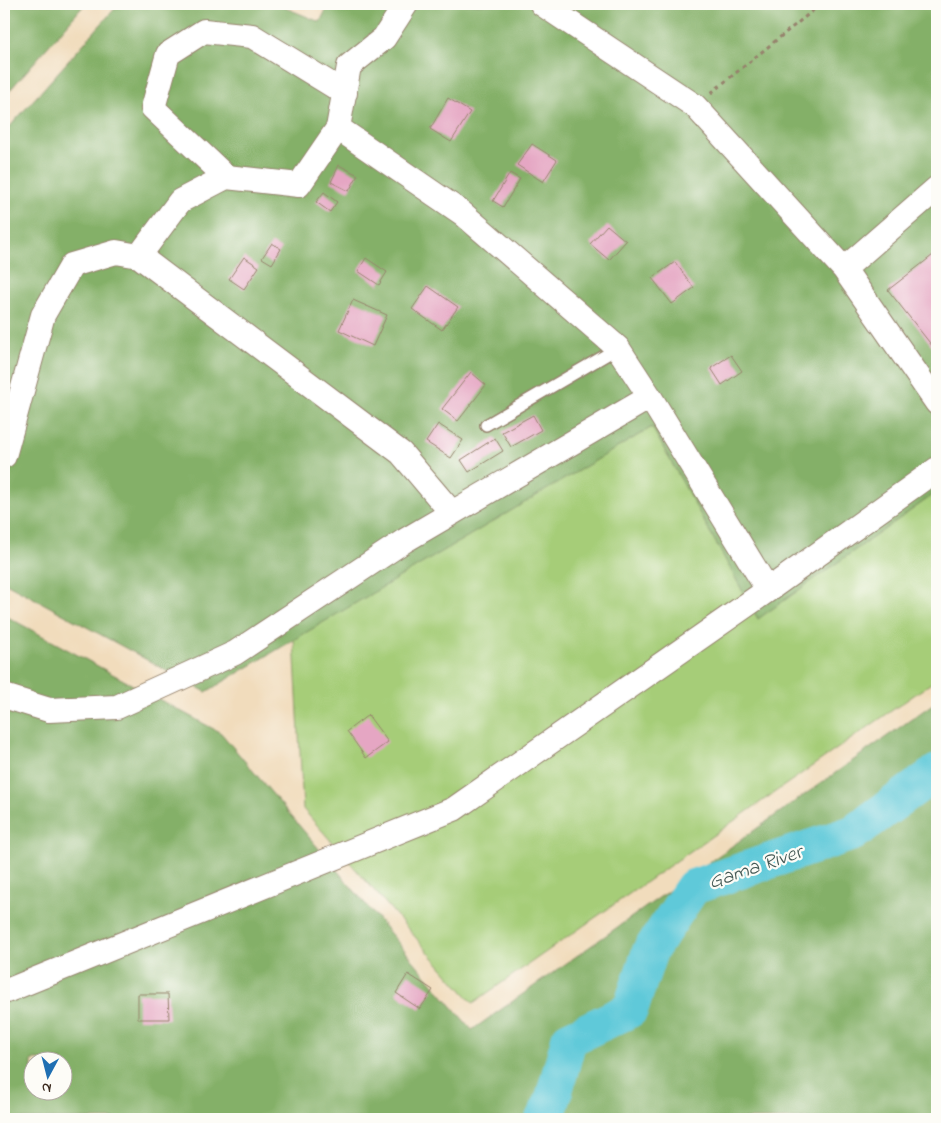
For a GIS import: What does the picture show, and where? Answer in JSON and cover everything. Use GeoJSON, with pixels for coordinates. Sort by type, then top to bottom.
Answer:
{"type":"FeatureCollection","features":[{"type":"Feature","properties":{"kind":"street"},"geometry":{"type":"LineString","coordinates":[[139,256],[180,201],[226,177],[299,185],[338,128],[350,66],[384,38],[406,4]]}},
{"type":"Feature","properties":{"kind":"street"},"geometry":{"type":"LineString","coordinates":[[542,4],[695,106],[844,269],[937,403]]}},
{"type":"Feature","properties":{"kind":"street"},"geometry":{"type":"LineString","coordinates":[[226,177],[153,108],[168,54],[204,31],[252,36],[344,93]]}},
{"type":"Feature","properties":{"kind":"street"},"geometry":{"type":"LineString","coordinates":[[338,128],[462,213],[618,348],[768,590]]}},
{"type":"Feature","properties":{"kind":"street"},"geometry":{"type":"LineString","coordinates":[[844,269],[937,188]]}},
{"type":"Feature","properties":{"kind":"street"},"geometry":{"type":"LineString","coordinates":[[4,456],[43,315],[72,265],[116,252],[139,256],[401,453],[452,513]]}},
{"type":"Feature","properties":{"kind":"street"},"geometry":{"type":"LineString","coordinates":[[4,696],[49,710],[117,707],[235,653],[404,541],[650,397]]}},
{"type":"Feature","properties":{"kind":"street"},"geometry":{"type":"LineString","coordinates":[[4,992],[454,809],[768,590],[937,469]]}},
{"type":"Feature","properties":{"kind":"lane"},"geometry":{"type":"LineString","coordinates":[[486,424],[618,348]]}},
{"type":"Feature","properties":{"kind":"path"},"geometry":{"type":"LineString","coordinates":[[695,106],[821,4]]}},
{"type":"Feature","properties":{"kind":"green space"},"geometry":{"type":"Polygon","coordinates":[[[4,4],[85,4],[4,97],[4,4]]]}},
{"type":"Feature","properties":{"kind":"green space"},"geometry":{"type":"Polygon","coordinates":[[[119,4],[276,4],[320,22],[329,4],[937,4],[937,492],[758,619],[652,427],[206,692],[4,582],[4,133],[119,4]]]}},
{"type":"Feature","properties":{"kind":"green space"},"geometry":{"type":"Polygon","coordinates":[[[652,427],[758,618],[937,492],[937,679],[473,1003],[303,809],[294,639],[652,427]]]}},
{"type":"Feature","properties":{"kind":"green space"},"geometry":{"type":"Polygon","coordinates":[[[4,615],[221,733],[472,1030],[937,701],[937,1119],[4,1119],[4,615]]]}},
{"type":"Feature","properties":{"kind":"building"},"geometry":{"type":"Polygon","coordinates":[[[448,98],[470,112],[451,142],[430,129],[448,98]]]}},
{"type":"Feature","properties":{"kind":"building"},"geometry":{"type":"Polygon","coordinates":[[[532,144],[557,160],[543,182],[517,165],[532,144]]]}},
{"type":"Feature","properties":{"kind":"building"},"geometry":{"type":"Polygon","coordinates":[[[339,165],[358,175],[349,191],[331,182],[339,165]]]}},
{"type":"Feature","properties":{"kind":"building"},"geometry":{"type":"Polygon","coordinates":[[[510,173],[520,179],[503,207],[493,201],[510,173]]]}},
{"type":"Feature","properties":{"kind":"building"},"geometry":{"type":"Polygon","coordinates":[[[324,192],[337,202],[330,212],[316,202],[324,192]]]}},
{"type":"Feature","properties":{"kind":"building"},"geometry":{"type":"Polygon","coordinates":[[[607,225],[626,241],[609,260],[590,244],[607,225]]]}},
{"type":"Feature","properties":{"kind":"building"},"geometry":{"type":"Polygon","coordinates":[[[272,243],[281,249],[272,264],[262,258],[272,243]]]}},
{"type":"Feature","properties":{"kind":"building"},"geometry":{"type":"Polygon","coordinates":[[[937,252],[937,352],[888,290],[937,252]]]}},
{"type":"Feature","properties":{"kind":"building"},"geometry":{"type":"Polygon","coordinates":[[[244,257],[259,267],[244,289],[229,279],[244,257]]]}},
{"type":"Feature","properties":{"kind":"building"},"geometry":{"type":"Polygon","coordinates":[[[366,258],[387,272],[379,285],[358,271],[366,258]]]}},
{"type":"Feature","properties":{"kind":"building"},"geometry":{"type":"Polygon","coordinates":[[[675,262],[694,288],[672,304],[652,278],[675,262]]]}},
{"type":"Feature","properties":{"kind":"building"},"geometry":{"type":"Polygon","coordinates":[[[428,286],[458,307],[442,330],[412,309],[428,286]]]}},
{"type":"Feature","properties":{"kind":"building"},"geometry":{"type":"Polygon","coordinates":[[[353,300],[387,315],[373,346],[339,330],[353,300]]]}},
{"type":"Feature","properties":{"kind":"building"},"geometry":{"type":"Polygon","coordinates":[[[731,355],[742,371],[722,385],[711,368],[731,355]]]}},
{"type":"Feature","properties":{"kind":"building"},"geometry":{"type":"Polygon","coordinates":[[[471,372],[486,385],[458,421],[442,409],[471,372]]]}},
{"type":"Feature","properties":{"kind":"building"},"geometry":{"type":"Polygon","coordinates":[[[533,415],[541,430],[511,447],[502,432],[533,415]]]}},
{"type":"Feature","properties":{"kind":"building"},"geometry":{"type":"Polygon","coordinates":[[[438,424],[463,440],[451,458],[426,442],[438,424]]]}},
{"type":"Feature","properties":{"kind":"building"},"geometry":{"type":"Polygon","coordinates":[[[495,438],[503,451],[469,472],[461,460],[495,438]]]}},
{"type":"Feature","properties":{"kind":"building"},"geometry":{"type":"Polygon","coordinates":[[[368,715],[388,742],[366,758],[347,731],[368,715]]]}},
{"type":"Feature","properties":{"kind":"building"},"geometry":{"type":"Polygon","coordinates":[[[408,974],[433,990],[420,1009],[396,993],[408,974]]]}},
{"type":"Feature","properties":{"kind":"building"},"geometry":{"type":"Polygon","coordinates":[[[138,994],[168,994],[169,1019],[138,1019],[138,994]]]}},
{"type":"Feature","properties":{"kind":"waterway","name":"Gama River"},"geometry":{"type":"LineString","coordinates":[[543,1119],[552,1102],[569,1039],[630,1010],[650,951],[693,887],[853,833],[937,772]]}}]}
